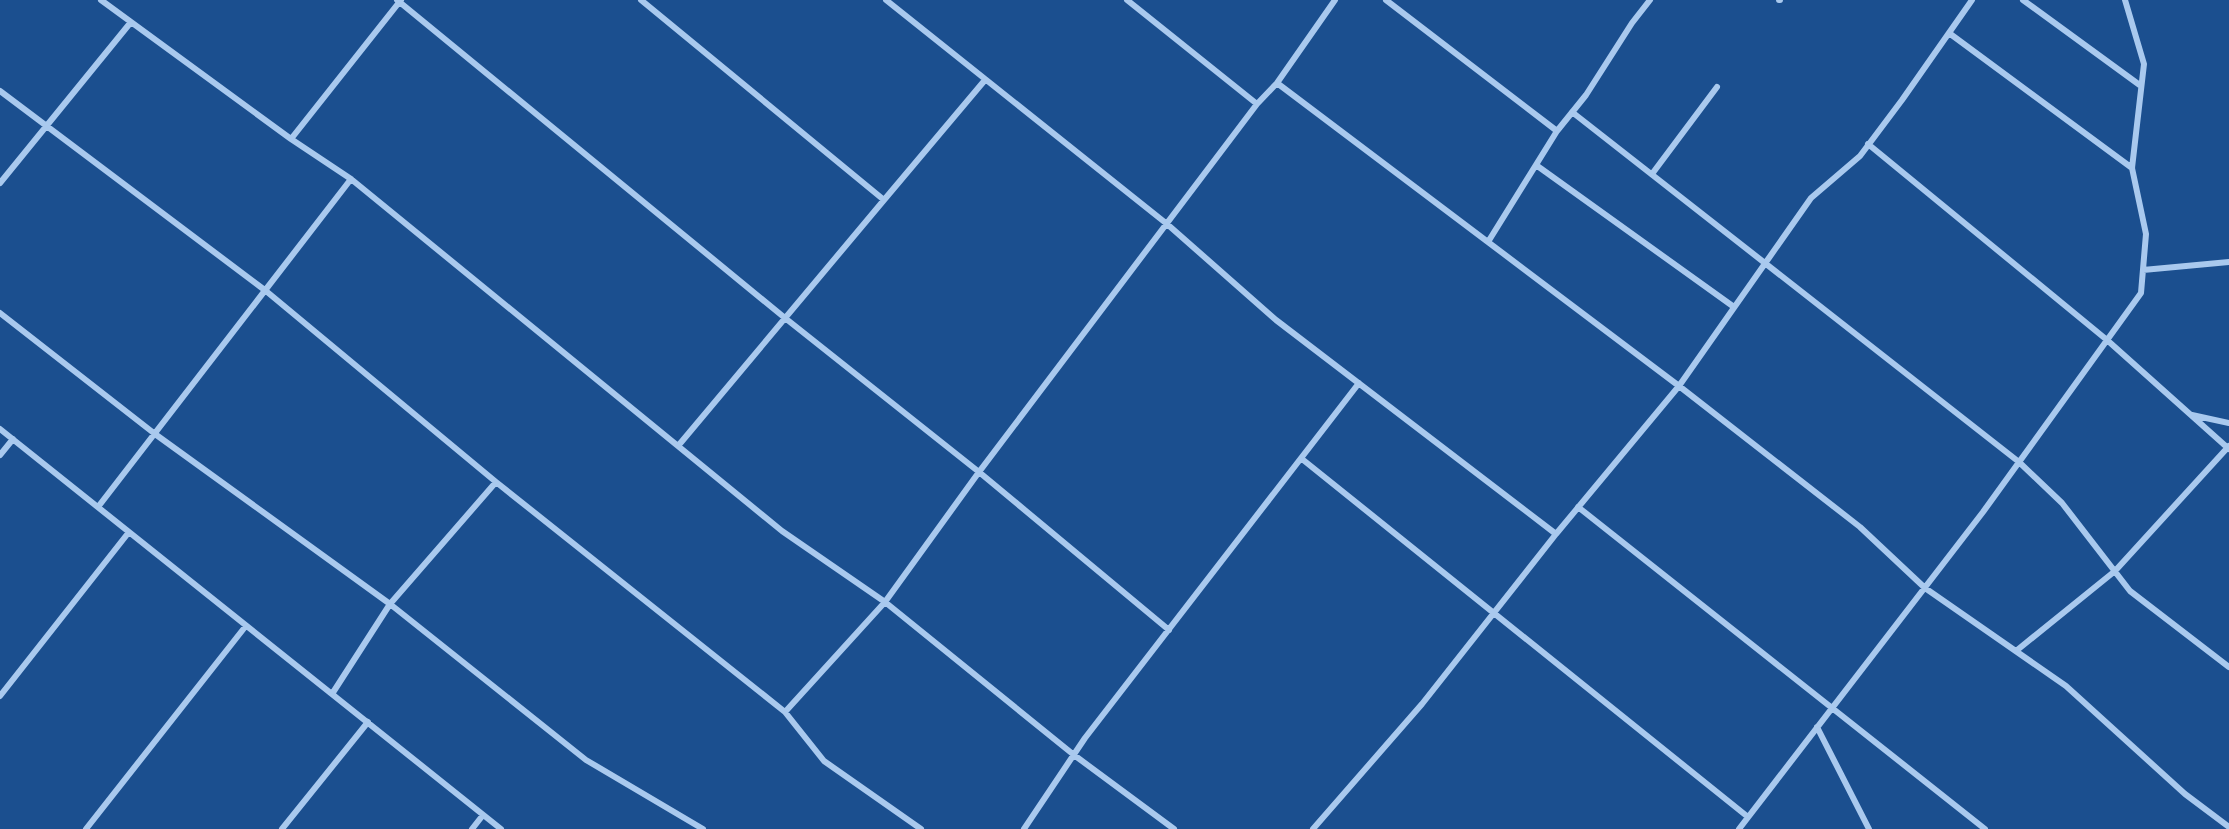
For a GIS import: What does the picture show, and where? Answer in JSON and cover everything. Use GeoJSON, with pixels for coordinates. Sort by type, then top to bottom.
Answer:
{"type":"FeatureCollection","features":[{"type":"Feature","properties":{"kind":"street"},"geometry":{"type":"LineString","coordinates":[[101,0],[351,179],[782,531],[885,602],[1074,755],[1174,829]]}},
{"type":"Feature","properties":{"kind":"street"},"geometry":{"type":"LineString","coordinates":[[641,0],[884,200]]}},
{"type":"Feature","properties":{"kind":"street"},"geometry":{"type":"LineString","coordinates":[[885,0],[1167,224],[1276,320],[1556,534]]}},
{"type":"Feature","properties":{"kind":"street"},"geometry":{"type":"LineString","coordinates":[[1127,0],[1257,104]]}},
{"type":"Feature","properties":{"kind":"street"},"geometry":{"type":"LineString","coordinates":[[785,712],[885,602],[1257,104],[1277,83],[1335,0]]}},
{"type":"Feature","properties":{"kind":"street"},"geometry":{"type":"LineString","coordinates":[[1386,0],[1557,131]]}},
{"type":"Feature","properties":{"kind":"street"},"geometry":{"type":"LineString","coordinates":[[1488,242],[1557,131],[1648,0]]}},
{"type":"Feature","properties":{"kind":"street"},"geometry":{"type":"LineString","coordinates":[[1313,829],[1422,704],[1556,534],[1679,386],[1811,198],[1860,156],[1972,0]]}},
{"type":"Feature","properties":{"kind":"street"},"geometry":{"type":"LineString","coordinates":[[2023,0],[2141,86]]}},
{"type":"Feature","properties":{"kind":"street"},"geometry":{"type":"LineString","coordinates":[[1739,829],[1925,588],[2141,293],[2146,234],[2133,168],[2144,64],[2125,0]]}},
{"type":"Feature","properties":{"kind":"street"},"geometry":{"type":"LineString","coordinates":[[291,138],[399,1],[785,318],[980,472],[1169,630]]}},
{"type":"Feature","properties":{"kind":"street"},"geometry":{"type":"LineString","coordinates":[[0,183],[131,22]]}},
{"type":"Feature","properties":{"kind":"street"},"geometry":{"type":"LineString","coordinates":[[1949,33],[2133,168]]}},
{"type":"Feature","properties":{"kind":"street"},"geometry":{"type":"LineString","coordinates":[[678,446],[985,80]]}},
{"type":"Feature","properties":{"kind":"street"},"geometry":{"type":"LineString","coordinates":[[1277,83],[1679,386],[1860,527],[1925,588],[2066,686],[2185,794],[2229,827]]}},
{"type":"Feature","properties":{"kind":"street"},"geometry":{"type":"LineString","coordinates":[[1652,174],[1717,87]]}},
{"type":"Feature","properties":{"kind":"street"},"geometry":{"type":"LineString","coordinates":[[0,91],[266,291],[496,482],[785,712],[824,761],[921,829]]}},
{"type":"Feature","properties":{"kind":"street"},"geometry":{"type":"LineString","coordinates":[[1572,112],[2019,462],[2062,502],[2130,591],[2229,667]]}},
{"type":"Feature","properties":{"kind":"street"},"geometry":{"type":"LineString","coordinates":[[1869,144],[2107,340],[2228,447],[2115,571],[2016,651]]}},
{"type":"Feature","properties":{"kind":"street"},"geometry":{"type":"LineString","coordinates":[[1536,165],[1734,307]]}},
{"type":"Feature","properties":{"kind":"street"},"geometry":{"type":"LineString","coordinates":[[98,507],[351,179]]}},
{"type":"Feature","properties":{"kind":"street"},"geometry":{"type":"LineString","coordinates":[[2143,270],[2229,262]]}},
{"type":"Feature","properties":{"kind":"street"},"geometry":{"type":"LineString","coordinates":[[0,313],[155,434],[390,604],[586,760],[703,829]]}},
{"type":"Feature","properties":{"kind":"street"},"geometry":{"type":"LineString","coordinates":[[1024,829],[1074,755],[1359,383]]}},
{"type":"Feature","properties":{"kind":"street"},"geometry":{"type":"LineString","coordinates":[[2191,415],[2229,423]]}},
{"type":"Feature","properties":{"kind":"street"},"geometry":{"type":"LineString","coordinates":[[0,429],[245,627],[501,829]]}},
{"type":"Feature","properties":{"kind":"street"},"geometry":{"type":"LineString","coordinates":[[0,454],[13,439]]}},
{"type":"Feature","properties":{"kind":"street"},"geometry":{"type":"LineString","coordinates":[[1302,459],[1748,817]]}},
{"type":"Feature","properties":{"kind":"street"},"geometry":{"type":"LineString","coordinates":[[332,694],[390,604],[496,482]]}},
{"type":"Feature","properties":{"kind":"street"},"geometry":{"type":"LineString","coordinates":[[1578,507],[1985,829]]}},
{"type":"Feature","properties":{"kind":"street"},"geometry":{"type":"LineString","coordinates":[[0,696],[129,532]]}},
{"type":"Feature","properties":{"kind":"street"},"geometry":{"type":"LineString","coordinates":[[86,829],[245,627]]}},
{"type":"Feature","properties":{"kind":"street"},"geometry":{"type":"LineString","coordinates":[[282,829],[368,722]]}},
{"type":"Feature","properties":{"kind":"street"},"geometry":{"type":"LineString","coordinates":[[1817,728],[1869,829]]}},
{"type":"Feature","properties":{"kind":"street"},"geometry":{"type":"LineString","coordinates":[[472,829],[483,815]]}}]}
